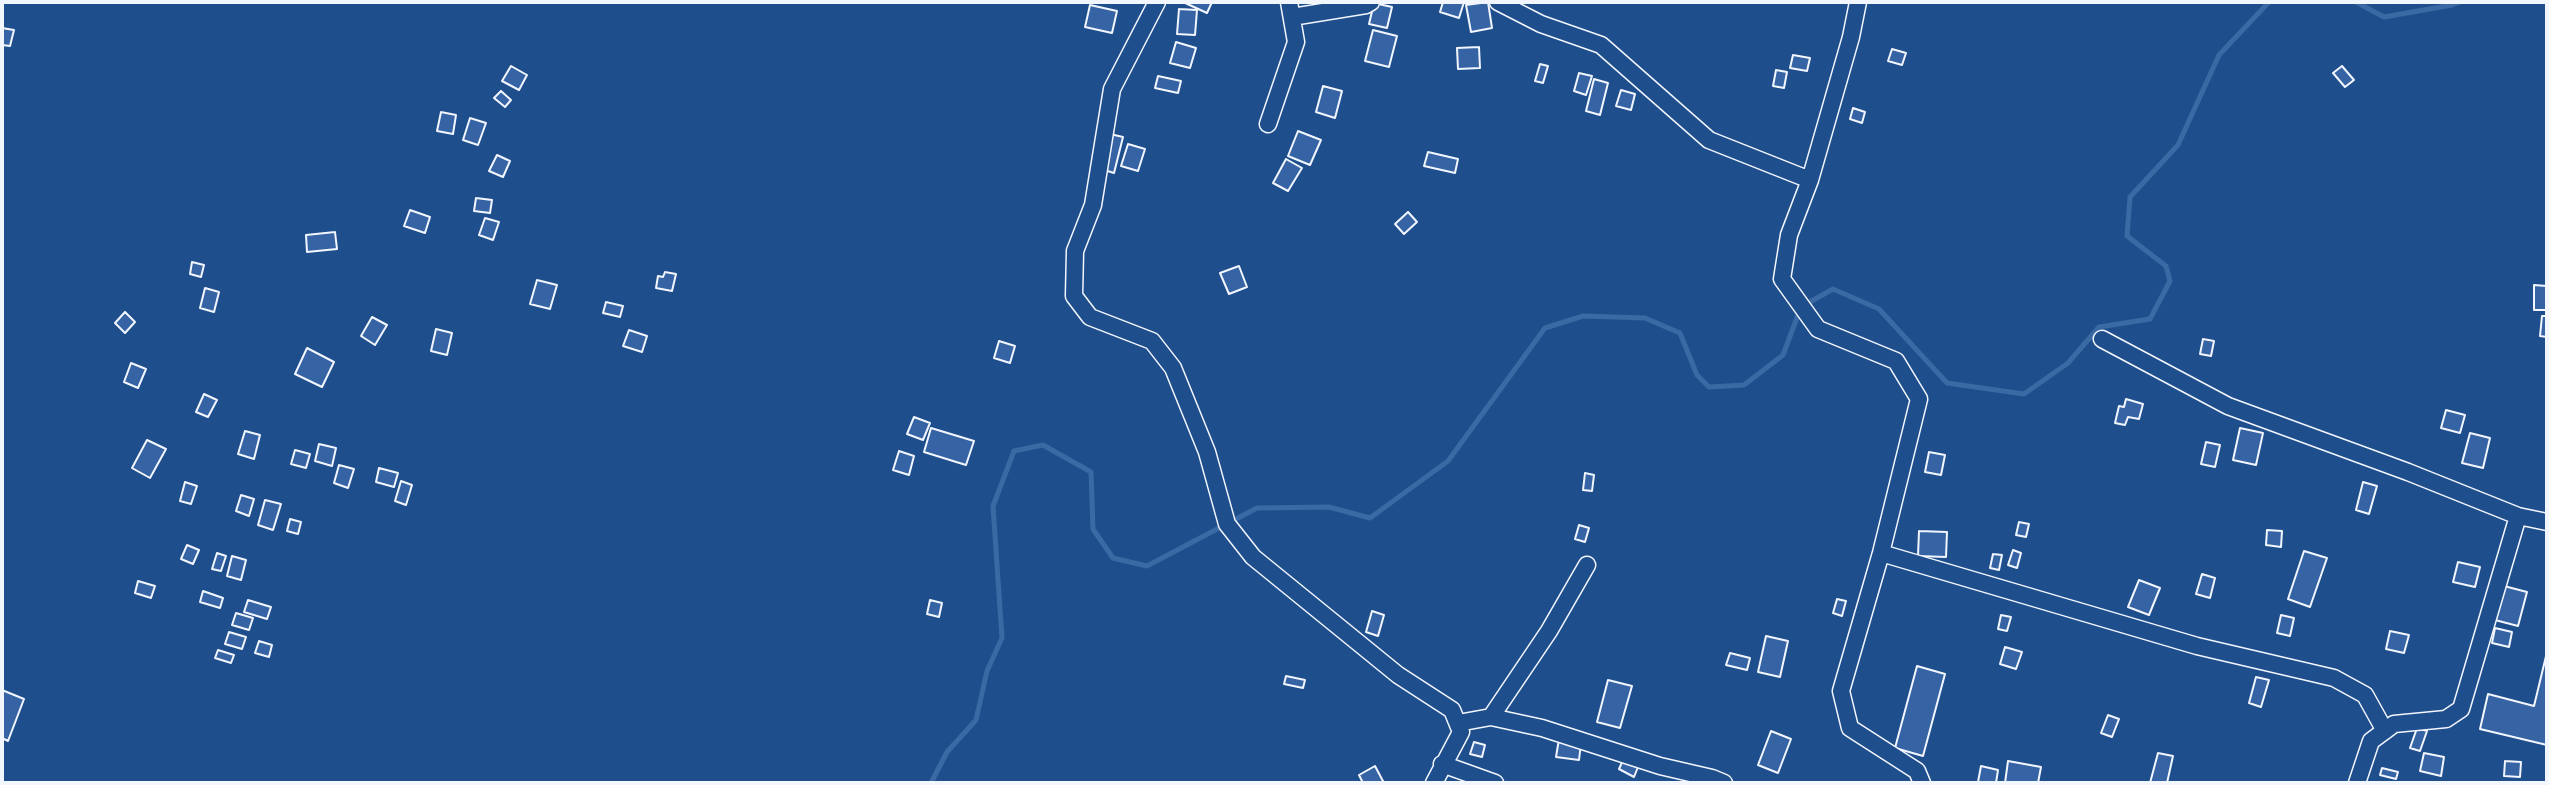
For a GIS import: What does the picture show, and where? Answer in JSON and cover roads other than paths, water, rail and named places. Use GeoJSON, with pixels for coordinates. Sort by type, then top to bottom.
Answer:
{"type":"FeatureCollection","features":[{"type":"Feature","properties":{"kind":"street"},"geometry":{"type":"LineString","coordinates":[[1157,2],[1112,89],[1093,205],[1075,251],[1074,296],[1090,317],[1152,341],[1173,368],[1207,452],[1227,523],[1253,557],[1398,675],[1452,710],[1461,732],[1434,783]]}},
{"type":"Feature","properties":{"kind":"street"},"geometry":{"type":"LineString","coordinates":[[1268,124],[1296,42],[1290,9],[1366,5],[1371,2]]}},
{"type":"Feature","properties":{"kind":"street"},"geometry":{"type":"LineString","coordinates":[[1498,2],[1541,24],[1601,45],[1709,140],[1810,180]]}},
{"type":"Feature","properties":{"kind":"street"},"geometry":{"type":"LineString","coordinates":[[1858,2],[1852,37],[1810,180],[1789,235],[1782,279],[1818,329],[1896,361],[1919,399],[1881,553],[1841,691],[1850,728],[1917,771],[1922,783]]}},
{"type":"Feature","properties":{"kind":"street"},"geometry":{"type":"LineString","coordinates":[[2102,339],[2228,406],[2518,516],[2547,522]]}},
{"type":"Feature","properties":{"kind":"street"},"geometry":{"type":"LineString","coordinates":[[2357,783],[2371,741],[2394,724],[2446,719],[2461,709],[2518,516]]}},
{"type":"Feature","properties":{"kind":"street"},"geometry":{"type":"LineString","coordinates":[[1881,553],[2197,646],[2334,678],[2365,695],[2385,731]]}},
{"type":"Feature","properties":{"kind":"street"},"geometry":{"type":"LineString","coordinates":[[1491,717],[1549,631],[1587,565]]}},
{"type":"Feature","properties":{"kind":"street"},"geometry":{"type":"LineString","coordinates":[[1458,723],[1491,717],[1542,728],[1660,766],[1724,783]]}},
{"type":"Feature","properties":{"kind":"street"},"geometry":{"type":"LineString","coordinates":[[1442,764],[1495,783]]}},
{"type":"Feature","properties":{"kind":"waterway"},"geometry":{"type":"LineString","coordinates":[[931,783],[947,752],[976,720],[987,671],[1002,638],[993,506],[1014,451],[1043,445],[1091,472],[1093,529],[1113,558],[1147,566],[1257,508],[1329,507],[1370,518],[1448,461],[1545,328],[1583,316],[1645,318],[1680,333],[1697,375],[1709,387],[1744,385],[1783,355],[1801,307],[1833,289],[1879,309],[1947,383],[2024,394],[2068,363],[2099,327],[2150,319],[2170,281],[2166,266],[2127,236],[2130,197],[2178,145],[2219,55],[2269,2]]}},
{"type":"Feature","properties":{"kind":"waterway"},"geometry":{"type":"LineString","coordinates":[[2356,2],[2384,17],[2460,2]]}}]}
